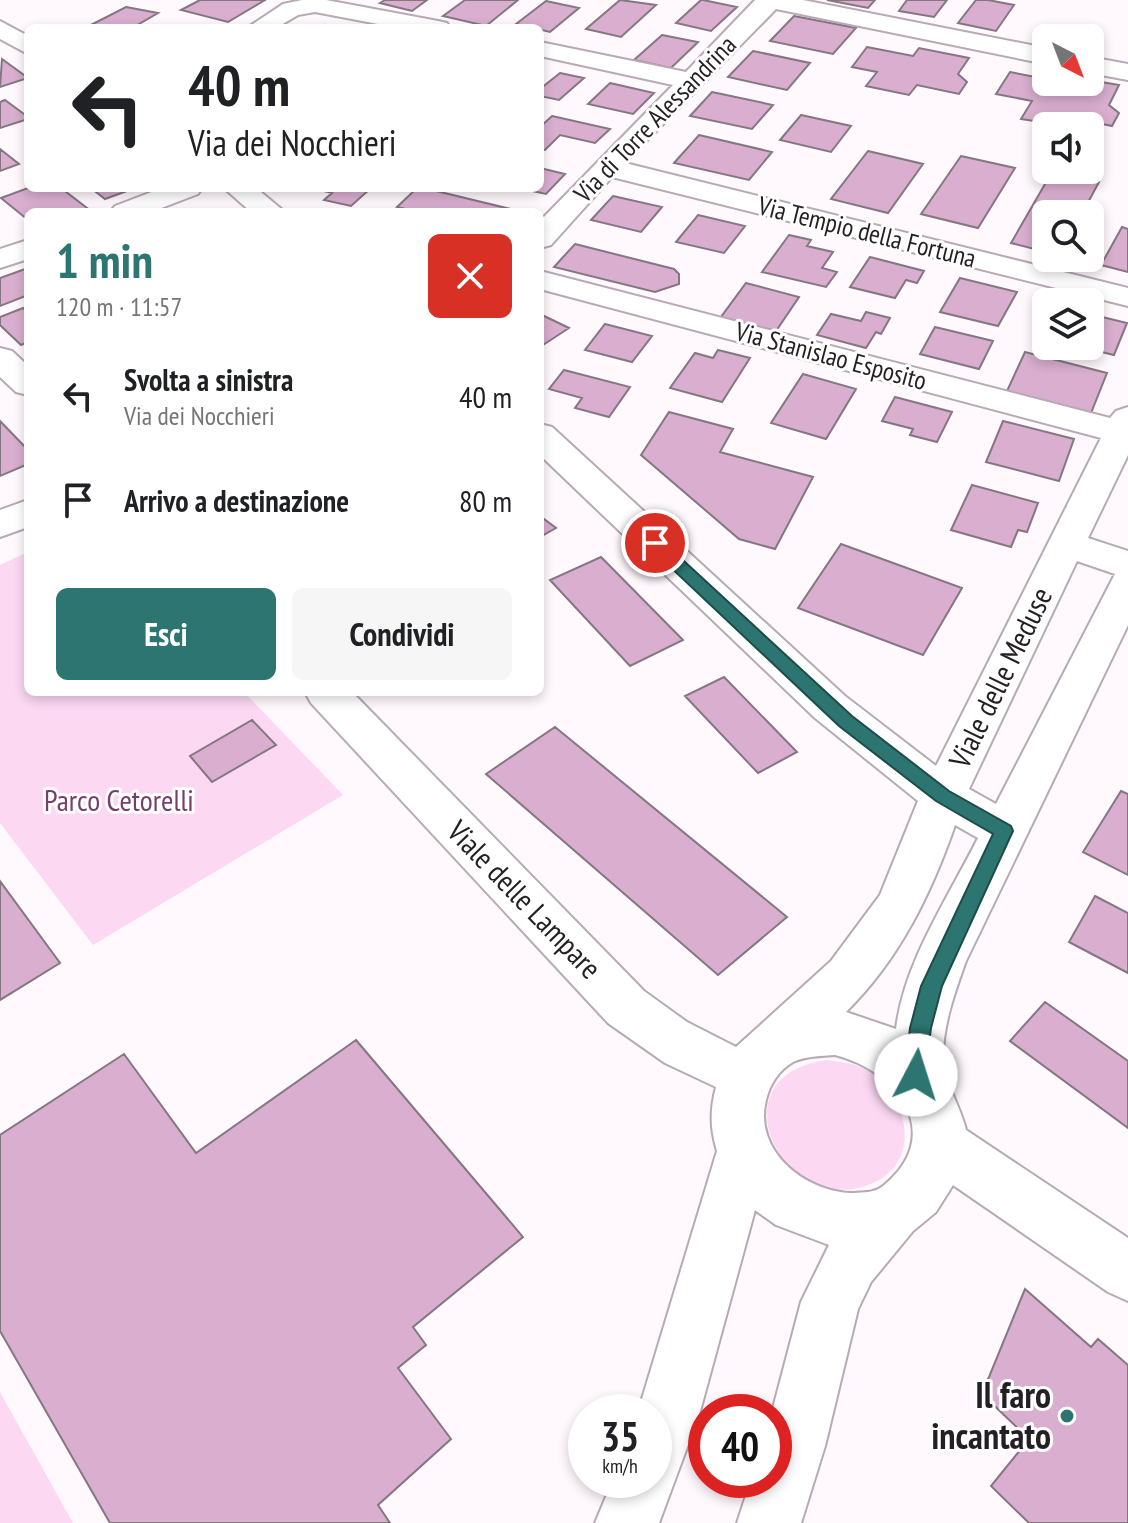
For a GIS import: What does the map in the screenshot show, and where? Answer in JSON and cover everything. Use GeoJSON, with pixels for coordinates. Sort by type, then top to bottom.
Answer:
{"type":"FeatureCollection","features":[{"type":"Feature","properties":{"kind":"street"},"geometry":{"type":"LineString","coordinates":[[770,0],[1032,53]]}},
{"type":"Feature","properties":{"kind":"street","name":"Via di Torre Alessandrina"},"geometry":{"type":"LineString","coordinates":[[544,235],[770,0]]}},
{"type":"Feature","properties":{"kind":"street"},"geometry":{"type":"LineString","coordinates":[[265,24],[284,12],[308,5],[329,5],[419,24]]}},
{"type":"Feature","properties":{"kind":"street"},"geometry":{"type":"LineString","coordinates":[[544,50],[692,81]]}},
{"type":"Feature","properties":{"kind":"street"},"geometry":{"type":"LineString","coordinates":[[1104,68],[1128,72]]}},
{"type":"Feature","properties":{"kind":"street","name":"Via Tempio della Fortuna"},"geometry":{"type":"LineString","coordinates":[[606,167],[1128,297]]}},
{"type":"Feature","properties":{"kind":"street"},"geometry":{"type":"LineString","coordinates":[[136,208],[178,192]]}},
{"type":"Feature","properties":{"kind":"street"},"geometry":{"type":"LineString","coordinates":[[243,192],[265,208]]}},
{"type":"Feature","properties":{"kind":"street"},"geometry":{"type":"LineString","coordinates":[[0,259],[24,250]]}},
{"type":"Feature","properties":{"kind":"street","name":"Via Stanislao Esposito"},"geometry":{"type":"LineString","coordinates":[[544,281],[1124,425]]}},
{"type":"Feature","properties":{"kind":"street"},"geometry":{"type":"LineString","coordinates":[[0,358],[24,381]]}},
{"type":"Feature","properties":{"kind":"street","name":"Viale delle Meduse"},"geometry":{"type":"LineString","coordinates":[[763,1059],[835,991],[885,928],[914,875],[943,796],[1124,425]]}},
{"type":"Feature","properties":{"kind":"street"},"geometry":{"type":"LineString","coordinates":[[544,439],[830,707],[943,796],[1004,831]]}},
{"type":"Feature","properties":{"kind":"street"},"geometry":{"type":"LineString","coordinates":[[0,525],[24,514]]}},
{"type":"Feature","properties":{"kind":"street"},"geometry":{"type":"LineString","coordinates":[[1066,544],[1128,565]]}},
{"type":"Feature","properties":{"kind":"street"},"geometry":{"type":"LineString","coordinates":[[916,1075],[920,1028],[931,986],[1004,831],[1128,584]]}},
{"type":"Feature","properties":{"kind":"street","name":"Viale delle Lampare"},"geometry":{"type":"LineString","coordinates":[[330,696],[626,1007],[681,1046],[708,1060],[763,1059]]}},
{"type":"Feature","properties":{"kind":"street"},"geometry":{"type":"LineString","coordinates":[[769,1523],[794,1446],[830,1302],[851,1262],[893,1212],[917,1195],[933,1171],[940,1144],[938,1120],[930,1096],[916,1075],[893,1054],[866,1040],[835,1032],[806,1034],[763,1059],[737,1098],[736,1124],[744,1152],[762,1181],[790,1205],[824,1218],[860,1221],[893,1212]]}},
{"type":"Feature","properties":{"kind":"street"},"geometry":{"type":"LineString","coordinates":[[940,1144],[1128,1272]]}},
{"type":"Feature","properties":{"kind":"street"},"geometry":{"type":"LineString","coordinates":[[672,1401],[744,1152]]}},
{"type":"Feature","properties":{"kind":"street"},"geometry":{"type":"LineString","coordinates":[[627,1523],[637,1498]]}},
{"type":"Feature","properties":{"kind":"green space","name":"Parco Cetorelli"},"geometry":{"type":"Polygon","coordinates":[[[24,554],[24,696],[248,696],[343,795],[93,945],[0,823],[0,565],[24,554]]]}},
{"type":"Feature","properties":{"kind":"green space"},"geometry":{"type":"Polygon","coordinates":[[[827,1060],[853,1065],[881,1081],[900,1109],[904,1125],[900,1157],[891,1170],[877,1181],[844,1190],[815,1184],[791,1167],[774,1144],[767,1117],[772,1092],[791,1072],[827,1060]]]}},
{"type":"Feature","properties":{"kind":"green space"},"geometry":{"type":"Polygon","coordinates":[[[0,1392],[73,1523],[0,1523],[0,1392]]]}},
{"type":"Feature","properties":{"kind":"building"},"geometry":{"type":"Polygon","coordinates":[[[200,0],[265,0],[228,22],[181,10],[200,0]]]}},
{"type":"Feature","properties":{"kind":"building"},"geometry":{"type":"Polygon","coordinates":[[[385,0],[427,0],[412,11],[380,3],[385,0]]]}},
{"type":"Feature","properties":{"kind":"building"},"geometry":{"type":"Polygon","coordinates":[[[465,0],[518,0],[488,24],[443,16],[465,0]]]}},
{"type":"Feature","properties":{"kind":"building"},"geometry":{"type":"Polygon","coordinates":[[[620,0],[656,5],[621,37],[586,29],[620,0]]]}},
{"type":"Feature","properties":{"kind":"building"},"geometry":{"type":"Polygon","coordinates":[[[701,0],[737,7],[711,31],[676,23],[701,0]]]}},
{"type":"Feature","properties":{"kind":"building"},"geometry":{"type":"Polygon","coordinates":[[[827,0],[875,0],[868,8],[827,0]]]}},
{"type":"Feature","properties":{"kind":"building"},"geometry":{"type":"Polygon","coordinates":[[[907,0],[947,0],[934,17],[899,11],[907,0]]]}},
{"type":"Feature","properties":{"kind":"building"},"geometry":{"type":"Polygon","coordinates":[[[976,0],[1014,5],[996,31],[958,23],[976,0]]]}},
{"type":"Feature","properties":{"kind":"building"},"geometry":{"type":"Polygon","coordinates":[[[546,1],[579,8],[550,32],[544,31],[544,24],[516,24],[546,1]]]}},
{"type":"Feature","properties":{"kind":"building"},"geometry":{"type":"Polygon","coordinates":[[[126,7],[158,13],[139,24],[93,24],[126,7]]]}},
{"type":"Feature","properties":{"kind":"building"},"geometry":{"type":"Polygon","coordinates":[[[794,16],[856,28],[833,54],[770,41],[794,16]]]}},
{"type":"Feature","properties":{"kind":"building"},"geometry":{"type":"Polygon","coordinates":[[[662,35],[698,42],[671,68],[634,60],[662,35]]]}},
{"type":"Feature","properties":{"kind":"building"},"geometry":{"type":"Polygon","coordinates":[[[867,47],[913,56],[919,48],[969,58],[958,74],[967,82],[959,94],[917,85],[909,95],[866,86],[877,72],[852,67],[867,47]]]}},
{"type":"Feature","properties":{"kind":"building"},"geometry":{"type":"Polygon","coordinates":[[[753,51],[810,63],[787,90],[728,77],[753,51]]]}},
{"type":"Feature","properties":{"kind":"building"},"geometry":{"type":"Polygon","coordinates":[[[2,59],[24,75],[24,79],[0,87],[2,59]]]}},
{"type":"Feature","properties":{"kind":"building"},"geometry":{"type":"Polygon","coordinates":[[[1010,72],[1032,76],[1032,96],[1104,96],[1104,82],[1119,85],[1109,105],[1119,113],[1112,126],[1104,124],[1104,112],[1032,112],[1032,121],[1021,119],[1032,101],[996,94],[1010,72]]]}},
{"type":"Feature","properties":{"kind":"building"},"geometry":{"type":"Polygon","coordinates":[[[560,73],[584,78],[559,100],[544,97],[544,86],[560,73]]]}},
{"type":"Feature","properties":{"kind":"building"},"geometry":{"type":"Polygon","coordinates":[[[610,83],[654,93],[633,114],[588,104],[610,83]]]}},
{"type":"Feature","properties":{"kind":"building"},"geometry":{"type":"Polygon","coordinates":[[[712,92],[773,105],[752,129],[690,116],[712,92]]]}},
{"type":"Feature","properties":{"kind":"building"},"geometry":{"type":"Polygon","coordinates":[[[5,100],[24,114],[24,120],[0,128],[0,102],[5,100]]]}},
{"type":"Feature","properties":{"kind":"building"},"geometry":{"type":"Polygon","coordinates":[[[801,115],[851,126],[831,152],[780,140],[801,115]]]}},
{"type":"Feature","properties":{"kind":"building"},"geometry":{"type":"Polygon","coordinates":[[[552,116],[610,129],[595,143],[560,135],[545,150],[544,123],[552,116]]]}},
{"type":"Feature","properties":{"kind":"building"},"geometry":{"type":"Polygon","coordinates":[[[699,135],[772,152],[749,180],[674,163],[699,135]]]}},
{"type":"Feature","properties":{"kind":"building"},"geometry":{"type":"Polygon","coordinates":[[[0,149],[19,164],[0,171],[0,149]]]}},
{"type":"Feature","properties":{"kind":"building"},"geometry":{"type":"Polygon","coordinates":[[[868,151],[923,164],[888,213],[831,199],[868,151]]]}},
{"type":"Feature","properties":{"kind":"building"},"geometry":{"type":"Polygon","coordinates":[[[961,156],[1015,168],[978,228],[921,214],[961,156]]]}},
{"type":"Feature","properties":{"kind":"building"},"geometry":{"type":"Polygon","coordinates":[[[544,169],[565,174],[546,194],[537,192],[544,192],[544,169]]]}},
{"type":"Feature","properties":{"kind":"building"},"geometry":{"type":"Polygon","coordinates":[[[1045,184],[1098,184],[1089,200],[1036,200],[1045,184]]]}},
{"type":"Feature","properties":{"kind":"building"},"geometry":{"type":"Polygon","coordinates":[[[24,189],[24,192],[66,192],[87,208],[24,208],[24,217],[1,198],[24,189]]]}},
{"type":"Feature","properties":{"kind":"building"},"geometry":{"type":"Polygon","coordinates":[[[96,192],[124,192],[105,199],[96,192]]]}},
{"type":"Feature","properties":{"kind":"building"},"geometry":{"type":"Polygon","coordinates":[[[328,192],[367,192],[351,206],[324,200],[332,193],[328,192]]]}},
{"type":"Feature","properties":{"kind":"building"},"geometry":{"type":"Polygon","coordinates":[[[413,192],[440,192],[506,208],[401,208],[397,207],[413,192]]]}},
{"type":"Feature","properties":{"kind":"building"},"geometry":{"type":"Polygon","coordinates":[[[613,196],[662,207],[641,232],[591,220],[613,196]]]}},
{"type":"Feature","properties":{"kind":"building"},"geometry":{"type":"Polygon","coordinates":[[[1032,207],[1032,248],[1011,243],[1032,207]]]}},
{"type":"Feature","properties":{"kind":"building"},"geometry":{"type":"Polygon","coordinates":[[[698,215],[745,226],[724,253],[676,242],[698,215]]]}},
{"type":"Feature","properties":{"kind":"building"},"geometry":{"type":"Polygon","coordinates":[[[1122,227],[1128,229],[1128,272],[1104,266],[1104,260],[1122,227]]]}},
{"type":"Feature","properties":{"kind":"building"},"geometry":{"type":"Polygon","coordinates":[[[789,235],[811,240],[807,246],[833,252],[822,268],[837,272],[826,287],[762,272],[789,235]]]}},
{"type":"Feature","properties":{"kind":"building"},"geometry":{"type":"Polygon","coordinates":[[[575,244],[674,269],[679,274],[679,284],[655,292],[554,267],[575,244]]]}},
{"type":"Feature","properties":{"kind":"building"},"geometry":{"type":"Polygon","coordinates":[[[870,257],[924,271],[917,283],[906,280],[895,298],[850,287],[870,257]]]}},
{"type":"Feature","properties":{"kind":"building"},"geometry":{"type":"Polygon","coordinates":[[[24,269],[24,297],[0,306],[0,278],[24,269]]]}},
{"type":"Feature","properties":{"kind":"building"},"geometry":{"type":"Polygon","coordinates":[[[960,278],[1017,292],[998,326],[940,312],[960,278]]]}},
{"type":"Feature","properties":{"kind":"building"},"geometry":{"type":"Polygon","coordinates":[[[746,283],[799,297],[776,331],[721,317],[746,283]]]}},
{"type":"Feature","properties":{"kind":"building"},"geometry":{"type":"Polygon","coordinates":[[[24,309],[24,344],[21,345],[0,325],[0,317],[24,309]]]}},
{"type":"Feature","properties":{"kind":"building"},"geometry":{"type":"Polygon","coordinates":[[[866,312],[890,318],[881,334],[876,332],[866,348],[817,335],[831,314],[861,321],[866,312]]]}},
{"type":"Feature","properties":{"kind":"building"},"geometry":{"type":"Polygon","coordinates":[[[544,316],[569,328],[544,344],[544,316]]]}},
{"type":"Feature","properties":{"kind":"building"},"geometry":{"type":"Polygon","coordinates":[[[1104,317],[1127,323],[1114,355],[1104,353],[1104,317]]]}},
{"type":"Feature","properties":{"kind":"building"},"geometry":{"type":"Polygon","coordinates":[[[605,324],[652,336],[632,362],[585,350],[605,324]]]}},
{"type":"Feature","properties":{"kind":"building"},"geometry":{"type":"Polygon","coordinates":[[[935,327],[993,341],[979,369],[920,354],[935,327]]]}},
{"type":"Feature","properties":{"kind":"building"},"geometry":{"type":"Polygon","coordinates":[[[718,350],[750,358],[722,402],[670,388],[695,353],[713,358],[718,350]]]}},
{"type":"Feature","properties":{"kind":"building"},"geometry":{"type":"Polygon","coordinates":[[[1025,352],[1032,354],[1032,360],[1056,360],[1107,373],[1091,413],[1007,391],[1025,352]]]}},
{"type":"Feature","properties":{"kind":"building"},"geometry":{"type":"Polygon","coordinates":[[[564,370],[630,387],[609,417],[575,408],[582,398],[549,389],[564,370]]]}},
{"type":"Feature","properties":{"kind":"building"},"geometry":{"type":"Polygon","coordinates":[[[803,374],[856,389],[826,439],[771,423],[803,374]]]}},
{"type":"Feature","properties":{"kind":"building"},"geometry":{"type":"Polygon","coordinates":[[[895,397],[952,412],[937,442],[910,435],[913,429],[882,421],[895,397]]]}},
{"type":"Feature","properties":{"kind":"building"},"geometry":{"type":"Polygon","coordinates":[[[669,412],[733,429],[720,452],[813,477],[775,549],[739,539],[641,455],[669,412]]]}},
{"type":"Feature","properties":{"kind":"building"},"geometry":{"type":"Polygon","coordinates":[[[0,421],[24,446],[24,466],[0,476],[0,421]]]}},
{"type":"Feature","properties":{"kind":"building"},"geometry":{"type":"Polygon","coordinates":[[[1003,421],[1074,439],[1059,481],[986,462],[1003,421]]]}},
{"type":"Feature","properties":{"kind":"building"},"geometry":{"type":"Polygon","coordinates":[[[972,485],[1038,503],[1027,532],[1018,530],[1011,547],[951,530],[972,485]]]}},
{"type":"Feature","properties":{"kind":"building"},"geometry":{"type":"Polygon","coordinates":[[[544,519],[556,528],[544,535],[544,519]]]}},
{"type":"Feature","properties":{"kind":"building"},"geometry":{"type":"Polygon","coordinates":[[[841,544],[962,588],[923,655],[798,608],[841,544]]]}},
{"type":"Feature","properties":{"kind":"building"},"geometry":{"type":"Polygon","coordinates":[[[601,557],[683,640],[630,666],[550,580],[601,557]]]}},
{"type":"Feature","properties":{"kind":"building"},"geometry":{"type":"Polygon","coordinates":[[[724,677],[797,752],[758,773],[685,696],[724,677]]]}},
{"type":"Feature","properties":{"kind":"building"},"geometry":{"type":"Polygon","coordinates":[[[252,720],[276,745],[212,782],[190,756],[252,720]]]}},
{"type":"Feature","properties":{"kind":"building"},"geometry":{"type":"Polygon","coordinates":[[[555,727],[787,917],[718,975],[486,774],[555,727]]]}},
{"type":"Feature","properties":{"kind":"building"},"geometry":{"type":"Polygon","coordinates":[[[1121,791],[1128,794],[1128,875],[1083,852],[1121,791]]]}},
{"type":"Feature","properties":{"kind":"building"},"geometry":{"type":"Polygon","coordinates":[[[0,881],[60,963],[0,1000],[0,881]]]}},
{"type":"Feature","properties":{"kind":"building"},"geometry":{"type":"Polygon","coordinates":[[[1095,896],[1128,913],[1128,973],[1069,942],[1095,896]]]}},
{"type":"Feature","properties":{"kind":"building"},"geometry":{"type":"Polygon","coordinates":[[[1045,1002],[1128,1061],[1128,1128],[1010,1041],[1045,1002]]]}},
{"type":"Feature","properties":{"kind":"building"},"geometry":{"type":"Polygon","coordinates":[[[356,1040],[523,1237],[413,1327],[426,1345],[398,1368],[451,1439],[378,1505],[390,1523],[110,1523],[0,1331],[0,1135],[124,1054],[196,1153],[356,1040]]]}},
{"type":"Feature","properties":{"kind":"building","name":"Il faro incantato"},"geometry":{"type":"Polygon","coordinates":[[[1025,1289],[1091,1347],[1098,1339],[1128,1365],[1128,1523],[1029,1523],[991,1486],[1029,1439],[982,1394],[1025,1289]]]}},
{"type":"Feature","properties":{"kind":"place","name":"Il faro incantato"},"geometry":{"type":"Point","coordinates":[1067,1416]}},
{"type":"Feature","properties":{"kind":"route"},"geometry":{"type":"LineString","coordinates":[[655,543],[846,721],[943,796],[1004,831],[931,986],[920,1028],[916,1075]]}}]}
